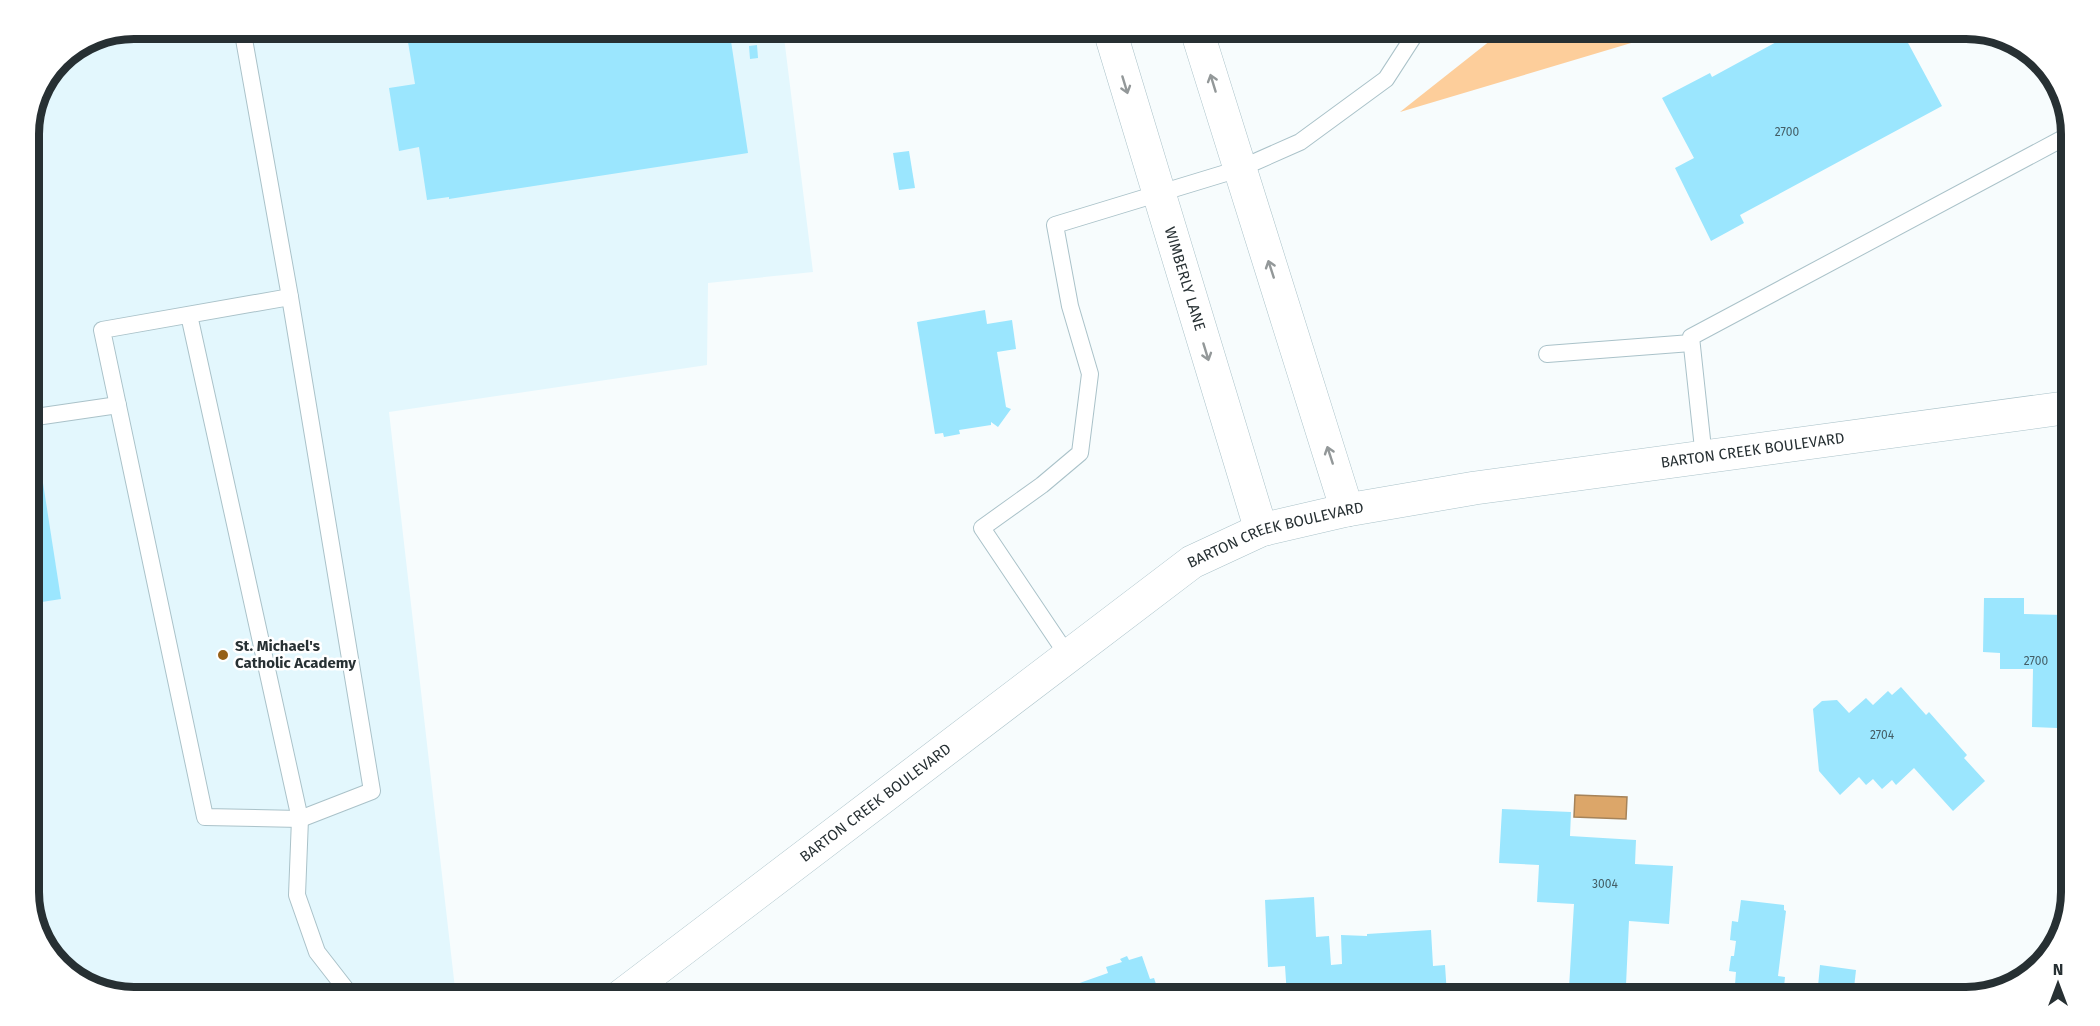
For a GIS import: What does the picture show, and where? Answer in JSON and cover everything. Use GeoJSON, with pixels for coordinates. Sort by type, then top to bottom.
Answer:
{"type":"FeatureCollection","features":[{"type":"Feature","properties":{"kind":"street","name":"WIMBERLY LANE"},"geometry":{"type":"LineString","coordinates":[[1112,39],[1261,530]]}},
{"type":"Feature","properties":{"kind":"street"},"geometry":{"type":"LineString","coordinates":[[1199,39],[1347,510]]}},
{"type":"Feature","properties":{"kind":"street","name":"BARTON CREEK BOULEVARD"},"geometry":{"type":"LineString","coordinates":[[634,987],[1192,562],[1261,530],[1347,510],[1475,488],[2061,408]]}},
{"type":"Feature","properties":{"kind":"lane"},"geometry":{"type":"LineString","coordinates":[[244,39],[290,297],[372,791],[300,819],[205,818],[102,330],[290,297]]}},
{"type":"Feature","properties":{"kind":"lane"},"geometry":{"type":"LineString","coordinates":[[1068,656],[982,528],[1042,485],[1080,453],[1090,374],[1070,306],[1055,225],[1239,169],[1300,142],[1386,79],[1412,39]]}},
{"type":"Feature","properties":{"kind":"lane"},"geometry":{"type":"LineString","coordinates":[[1704,458],[1691,337],[2061,139]]}},
{"type":"Feature","properties":{"kind":"lane"},"geometry":{"type":"LineString","coordinates":[[189,315],[300,819],[297,895],[317,952],[344,987]]}},
{"type":"Feature","properties":{"kind":"lane"},"geometry":{"type":"LineString","coordinates":[[1547,354],[1691,343]]}},
{"type":"Feature","properties":{"kind":"lane"},"geometry":{"type":"LineString","coordinates":[[39,417],[118,405]]}},
{"type":"Feature","properties":{"kind":"shaded area","name":"St. Michael's Catholic Academy"},"geometry":{"type":"Polygon","coordinates":[[[134,39],[784,39],[813,272],[708,283],[707,365],[389,412],[455,987],[134,987],[115,985],[92,977],[71,963],[55,945],[44,923],[39,898],[39,128],[42,109],[59,76],[86,52],[103,44],[134,39]]]}},
{"type":"Feature","properties":{"kind":"shaded area"},"geometry":{"type":"Polygon","coordinates":[[[1492,39],[1645,39],[1400,112],[1492,39]]]}},
{"type":"Feature","properties":{"kind":"shaded area"},"geometry":{"type":"Polygon","coordinates":[[[1575,795],[1627,797],[1626,819],[1574,817],[1575,795]]]}},
{"type":"Feature","properties":{"kind":"building"},"geometry":{"type":"Polygon","coordinates":[[[401,39],[731,39],[748,153],[449,199],[449,197],[427,200],[419,147],[399,151],[389,88],[415,84],[408,42],[402,43],[401,39]]]}},
{"type":"Feature","properties":{"kind":"building"},"geometry":{"type":"Polygon","coordinates":[[[1782,39],[1906,39],[1942,106],[1740,215],[1744,223],[1711,241],[1675,168],[1694,158],[1662,98],[1710,73],[1712,77],[1782,39]]]}},
{"type":"Feature","properties":{"kind":"building"},"geometry":{"type":"Polygon","coordinates":[[[757,45],[758,58],[750,59],[749,46],[757,45]]]}},
{"type":"Feature","properties":{"kind":"building"},"geometry":{"type":"Polygon","coordinates":[[[909,151],[915,188],[899,190],[893,153],[909,151]]]}},
{"type":"Feature","properties":{"kind":"building"},"geometry":{"type":"Polygon","coordinates":[[[985,310],[987,324],[1012,320],[1016,349],[997,352],[1006,407],[1011,409],[998,427],[991,422],[991,425],[959,430],[960,434],[944,437],[943,433],[935,434],[917,322],[985,310]]]}},
{"type":"Feature","properties":{"kind":"building"},"geometry":{"type":"Polygon","coordinates":[[[43,483],[61,599],[39,602],[39,484],[43,483]]]}},
{"type":"Feature","properties":{"kind":"building"},"geometry":{"type":"Polygon","coordinates":[[[1984,598],[2024,598],[2024,614],[2061,615],[2061,722],[2057,722],[2057,728],[2032,727],[2033,669],[2000,669],[2000,653],[1983,652],[1984,598]]]}},
{"type":"Feature","properties":{"kind":"building"},"geometry":{"type":"Polygon","coordinates":[[[1901,687],[1926,715],[1929,712],[1967,755],[1964,758],[1985,781],[1953,811],[1914,768],[1896,785],[1892,780],[1882,789],[1873,779],[1866,785],[1859,777],[1840,795],[1819,771],[1813,709],[1822,701],[1837,700],[1849,713],[1866,698],[1873,705],[1888,691],[1892,695],[1901,687]]]}},
{"type":"Feature","properties":{"kind":"building"},"geometry":{"type":"Polygon","coordinates":[[[1502,809],[1571,812],[1570,836],[1636,840],[1635,864],[1673,866],[1669,924],[1629,921],[1626,985],[1600,983],[1600,987],[1569,987],[1574,904],[1537,902],[1539,865],[1499,863],[1502,809]]]}},
{"type":"Feature","properties":{"kind":"building"},"geometry":{"type":"Polygon","coordinates":[[[1314,897],[1316,937],[1329,936],[1331,965],[1342,964],[1341,935],[1367,936],[1367,934],[1431,930],[1433,966],[1445,965],[1446,987],[1286,987],[1285,966],[1268,967],[1265,900],[1314,897]]]}},
{"type":"Feature","properties":{"kind":"building"},"geometry":{"type":"Polygon","coordinates":[[[1741,900],[1784,905],[1786,911],[1778,976],[1785,977],[1784,987],[1735,987],[1736,972],[1729,971],[1736,941],[1730,940],[1732,921],[1738,922],[1741,900]]]}},
{"type":"Feature","properties":{"kind":"building"},"geometry":{"type":"Polygon","coordinates":[[[1127,956],[1129,960],[1142,956],[1150,979],[1154,978],[1157,987],[1071,987],[1108,973],[1106,967],[1122,962],[1120,959],[1127,956]]]}},
{"type":"Feature","properties":{"kind":"building"},"geometry":{"type":"Polygon","coordinates":[[[1820,965],[1856,970],[1854,987],[1818,987],[1820,965]]]}},
{"type":"Feature","properties":{"kind":"place","name":"St. Michael's Catholic Academy"},"geometry":{"type":"Point","coordinates":[223,655]}}]}
